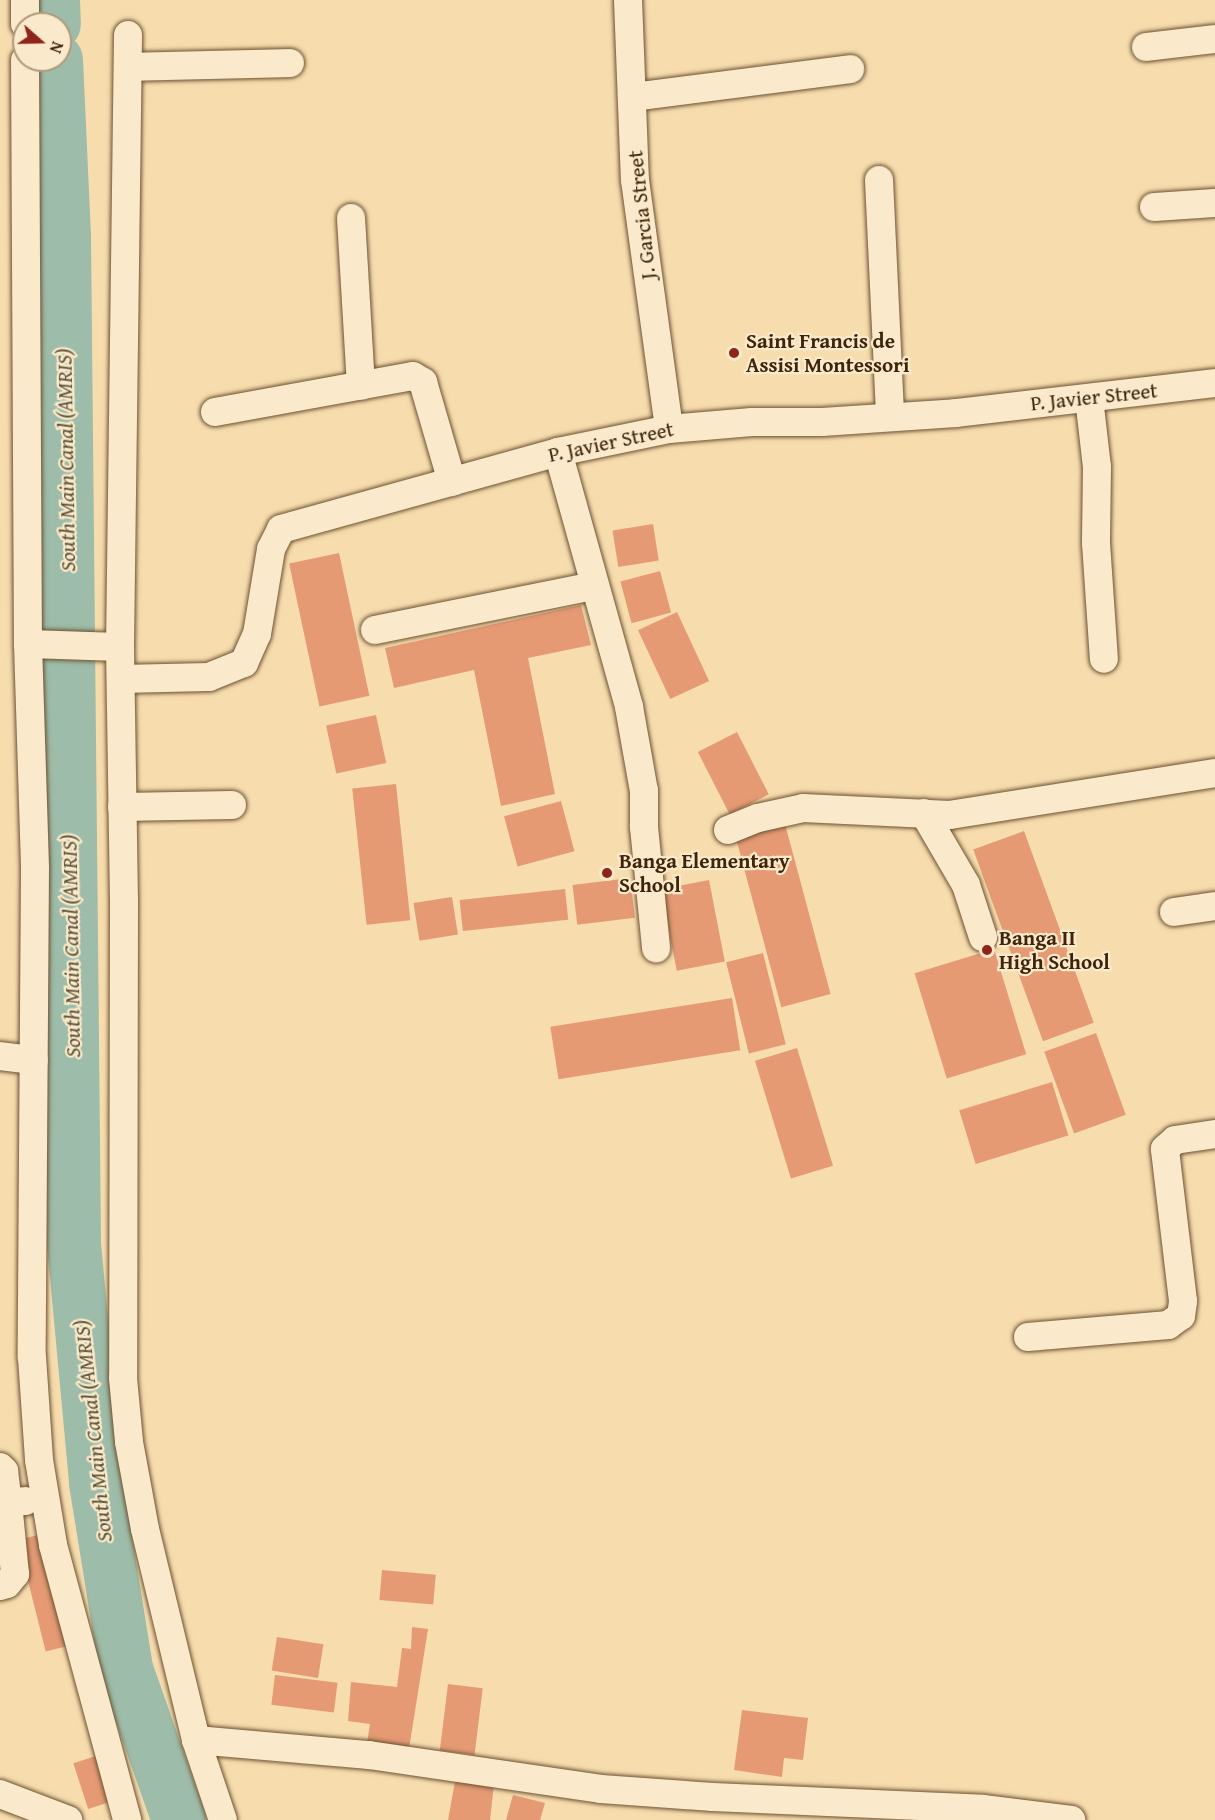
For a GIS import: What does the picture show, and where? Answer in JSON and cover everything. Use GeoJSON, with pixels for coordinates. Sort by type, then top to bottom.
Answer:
{"type":"FeatureCollection","features":[{"type":"Feature","properties":{"kind":"street","name":"J. Garcia Street"},"geometry":{"type":"LineString","coordinates":[[628,0],[635,180],[669,429]]}},
{"type":"Feature","properties":{"kind":"street"},"geometry":{"type":"LineString","coordinates":[[128,36],[114,647],[121,679],[123,1378],[129,1442],[145,1529],[196,1740],[223,1820]]}},
{"type":"Feature","properties":{"kind":"street"},"geometry":{"type":"LineString","coordinates":[[1146,47],[1215,39]]}},
{"type":"Feature","properties":{"kind":"street"},"geometry":{"type":"LineString","coordinates":[[128,67],[290,63]]}},
{"type":"Feature","properties":{"kind":"street"},"geometry":{"type":"LineString","coordinates":[[632,97],[850,69]]}},
{"type":"Feature","properties":{"kind":"street"},"geometry":{"type":"LineString","coordinates":[[25,72],[40,644],[35,868],[32,1357],[39,1460],[53,1545],[126,1820]]}},
{"type":"Feature","properties":{"kind":"street"},"geometry":{"type":"LineString","coordinates":[[879,180],[890,417]]}},
{"type":"Feature","properties":{"kind":"street"},"geometry":{"type":"LineString","coordinates":[[1154,207],[1215,203]]}},
{"type":"Feature","properties":{"kind":"street"},"geometry":{"type":"LineString","coordinates":[[351,219],[361,386]]}},
{"type":"Feature","properties":{"kind":"street"},"geometry":{"type":"LineString","coordinates":[[215,412],[413,376],[423,382],[452,482]]}},
{"type":"Feature","properties":{"kind":"street","name":"P. Javier Street"},"geometry":{"type":"LineString","coordinates":[[121,679],[209,677],[244,663],[257,634],[272,549],[281,529],[558,452],[669,429],[752,422],[822,422],[890,417],[1089,398],[1215,383]]}},
{"type":"Feature","properties":{"kind":"street"},"geometry":{"type":"LineString","coordinates":[[1089,398],[1097,468],[1095,543],[1104,659]]}},
{"type":"Feature","properties":{"kind":"street"},"geometry":{"type":"LineString","coordinates":[[558,452],[593,586],[629,707],[645,791],[644,827],[656,948]]}},
{"type":"Feature","properties":{"kind":"street"},"geometry":{"type":"LineString","coordinates":[[375,630],[593,586]]}},
{"type":"Feature","properties":{"kind":"street"},"geometry":{"type":"LineString","coordinates":[[40,644],[114,647]]}},
{"type":"Feature","properties":{"kind":"street"},"geometry":{"type":"LineString","coordinates":[[728,830],[758,818],[802,808],[950,815],[1215,773]]}},
{"type":"Feature","properties":{"kind":"street"},"geometry":{"type":"LineString","coordinates":[[122,807],[232,805]]}},
{"type":"Feature","properties":{"kind":"street"},"geometry":{"type":"LineString","coordinates":[[924,813],[966,885],[983,937]]}},
{"type":"Feature","properties":{"kind":"street"},"geometry":{"type":"LineString","coordinates":[[1174,912],[1215,906]]}},
{"type":"Feature","properties":{"kind":"street"},"geometry":{"type":"LineString","coordinates":[[0,1056],[34,1060]]}},
{"type":"Feature","properties":{"kind":"street"},"geometry":{"type":"LineString","coordinates":[[1028,1337],[1168,1325],[1181,1316],[1184,1301],[1165,1149],[1175,1140],[1215,1134]]}},
{"type":"Feature","properties":{"kind":"street"},"geometry":{"type":"LineString","coordinates":[[0,1467],[4,1471],[15,1574],[7,1584],[0,1586]]}},
{"type":"Feature","properties":{"kind":"street"},"geometry":{"type":"LineString","coordinates":[[8,1502],[45,1499]]}},
{"type":"Feature","properties":{"kind":"street"},"geometry":{"type":"LineString","coordinates":[[196,1740],[369,1755],[601,1789],[713,1797],[983,1809],[1071,1820]]}},
{"type":"Feature","properties":{"kind":"street"},"geometry":{"type":"LineString","coordinates":[[0,1794],[68,1820]]}},
{"type":"Feature","properties":{"kind":"building"},"geometry":{"type":"Polygon","coordinates":[[[653,524],[659,561],[618,567],[613,530],[653,524]]]}},
{"type":"Feature","properties":{"kind":"building"},"geometry":{"type":"Polygon","coordinates":[[[339,553],[369,696],[319,706],[289,564],[339,553]]]}},
{"type":"Feature","properties":{"kind":"building"},"geometry":{"type":"Polygon","coordinates":[[[660,571],[671,613],[632,623],[620,582],[660,571]]]}},
{"type":"Feature","properties":{"kind":"building"},"geometry":{"type":"Polygon","coordinates":[[[581,605],[591,645],[528,658],[555,794],[501,806],[474,670],[394,688],[385,648],[581,605]]]}},
{"type":"Feature","properties":{"kind":"building"},"geometry":{"type":"Polygon","coordinates":[[[677,612],[709,681],[670,699],[638,630],[677,612]]]}},
{"type":"Feature","properties":{"kind":"building"},"geometry":{"type":"Polygon","coordinates":[[[376,715],[386,763],[336,774],[326,726],[376,715]]]}},
{"type":"Feature","properties":{"kind":"building"},"geometry":{"type":"Polygon","coordinates":[[[737,732],[769,794],[730,814],[698,752],[737,732]]]}},
{"type":"Feature","properties":{"kind":"building"},"geometry":{"type":"Polygon","coordinates":[[[396,784],[410,920],[367,925],[352,789],[396,784]]]}},
{"type":"Feature","properties":{"kind":"building"},"geometry":{"type":"Polygon","coordinates":[[[561,801],[574,851],[517,866],[504,816],[561,801]]]}},
{"type":"Feature","properties":{"kind":"building"},"geometry":{"type":"Polygon","coordinates":[[[785,824],[831,994],[781,1007],[736,837],[785,824]]]}},
{"type":"Feature","properties":{"kind":"building"},"geometry":{"type":"Polygon","coordinates":[[[1024,831],[1094,1023],[1043,1041],[973,849],[1024,831]]]}},
{"type":"Feature","properties":{"kind":"building"},"geometry":{"type":"Polygon","coordinates":[[[630,878],[635,918],[577,925],[572,885],[630,878]]]}},
{"type":"Feature","properties":{"kind":"building"},"geometry":{"type":"Polygon","coordinates":[[[709,880],[725,961],[677,971],[661,889],[709,880]]]}},
{"type":"Feature","properties":{"kind":"building"},"geometry":{"type":"Polygon","coordinates":[[[565,889],[568,920],[463,931],[460,900],[565,889]]]}},
{"type":"Feature","properties":{"kind":"building"},"geometry":{"type":"Polygon","coordinates":[[[452,897],[458,935],[419,941],[413,903],[452,897]]]}},
{"type":"Feature","properties":{"kind":"building"},"geometry":{"type":"Polygon","coordinates":[[[994,949],[1026,1054],[947,1078],[915,973],[994,949]]]}},
{"type":"Feature","properties":{"kind":"building"},"geometry":{"type":"Polygon","coordinates":[[[763,953],[786,1044],[749,1053],[726,962],[763,953]]]}},
{"type":"Feature","properties":{"kind":"building"},"geometry":{"type":"Polygon","coordinates":[[[732,998],[740,1050],[559,1079],[550,1027],[732,998]]]}},
{"type":"Feature","properties":{"kind":"building"},"geometry":{"type":"Polygon","coordinates":[[[1096,1033],[1126,1115],[1074,1134],[1044,1052],[1096,1033]]]}},
{"type":"Feature","properties":{"kind":"building"},"geometry":{"type":"Polygon","coordinates":[[[797,1048],[833,1166],[791,1178],[755,1061],[797,1048]]]}},
{"type":"Feature","properties":{"kind":"building"},"geometry":{"type":"Polygon","coordinates":[[[1052,1082],[1068,1136],[976,1164],[959,1110],[1052,1082]]]}},
{"type":"Feature","properties":{"kind":"building"},"geometry":{"type":"Polygon","coordinates":[[[46,1533],[74,1645],[46,1652],[18,1540],[46,1533]]]}},
{"type":"Feature","properties":{"kind":"building"},"geometry":{"type":"Polygon","coordinates":[[[382,1570],[436,1575],[433,1605],[379,1600],[382,1570]]]}},
{"type":"Feature","properties":{"kind":"building"},"geometry":{"type":"Polygon","coordinates":[[[412,1627],[428,1629],[409,1749],[367,1743],[370,1724],[348,1721],[351,1682],[397,1687],[402,1648],[411,1649],[412,1627]]]}},
{"type":"Feature","properties":{"kind":"building"},"geometry":{"type":"Polygon","coordinates":[[[277,1637],[323,1644],[318,1678],[272,1671],[277,1637]]]}},
{"type":"Feature","properties":{"kind":"building"},"geometry":{"type":"Polygon","coordinates":[[[275,1675],[338,1683],[334,1712],[271,1705],[275,1675]]]}},
{"type":"Feature","properties":{"kind":"building"},"geometry":{"type":"Polygon","coordinates":[[[448,1684],[483,1688],[475,1755],[440,1751],[448,1684]]]}},
{"type":"Feature","properties":{"kind":"building"},"geometry":{"type":"Polygon","coordinates":[[[742,1710],[808,1718],[803,1760],[784,1758],[782,1777],[734,1770],[742,1710]]]}},
{"type":"Feature","properties":{"kind":"building"},"geometry":{"type":"Polygon","coordinates":[[[99,1755],[114,1801],[88,1809],[73,1763],[99,1755]]]}},
{"type":"Feature","properties":{"kind":"building"},"geometry":{"type":"Polygon","coordinates":[[[456,1776],[494,1784],[490,1820],[448,1820],[456,1776]]]}},
{"type":"Feature","properties":{"kind":"building"},"geometry":{"type":"Polygon","coordinates":[[[513,1795],[545,1803],[540,1820],[506,1820],[513,1795]]]}},
{"type":"Feature","properties":{"kind":"waterway","name":"South Main Canal (AMRIS)"},"geometry":{"type":"LineString","coordinates":[[53,0],[54,12]]}},
{"type":"Feature","properties":{"kind":"waterway","name":"South Main Canal (AMRIS)"},"geometry":{"type":"LineString","coordinates":[[57,72],[64,237],[74,1244],[96,1483],[126,1669],[179,1820]]}},
{"type":"Feature","properties":{"kind":"place","name":"Saint Francis de Assisi Montessori"},"geometry":{"type":"Point","coordinates":[734,353]}},
{"type":"Feature","properties":{"kind":"place","name":"Banga Elementary School"},"geometry":{"type":"Point","coordinates":[607,873]}},
{"type":"Feature","properties":{"kind":"place","name":"Banga Ⅱ High School"},"geometry":{"type":"Point","coordinates":[987,950]}}]}
